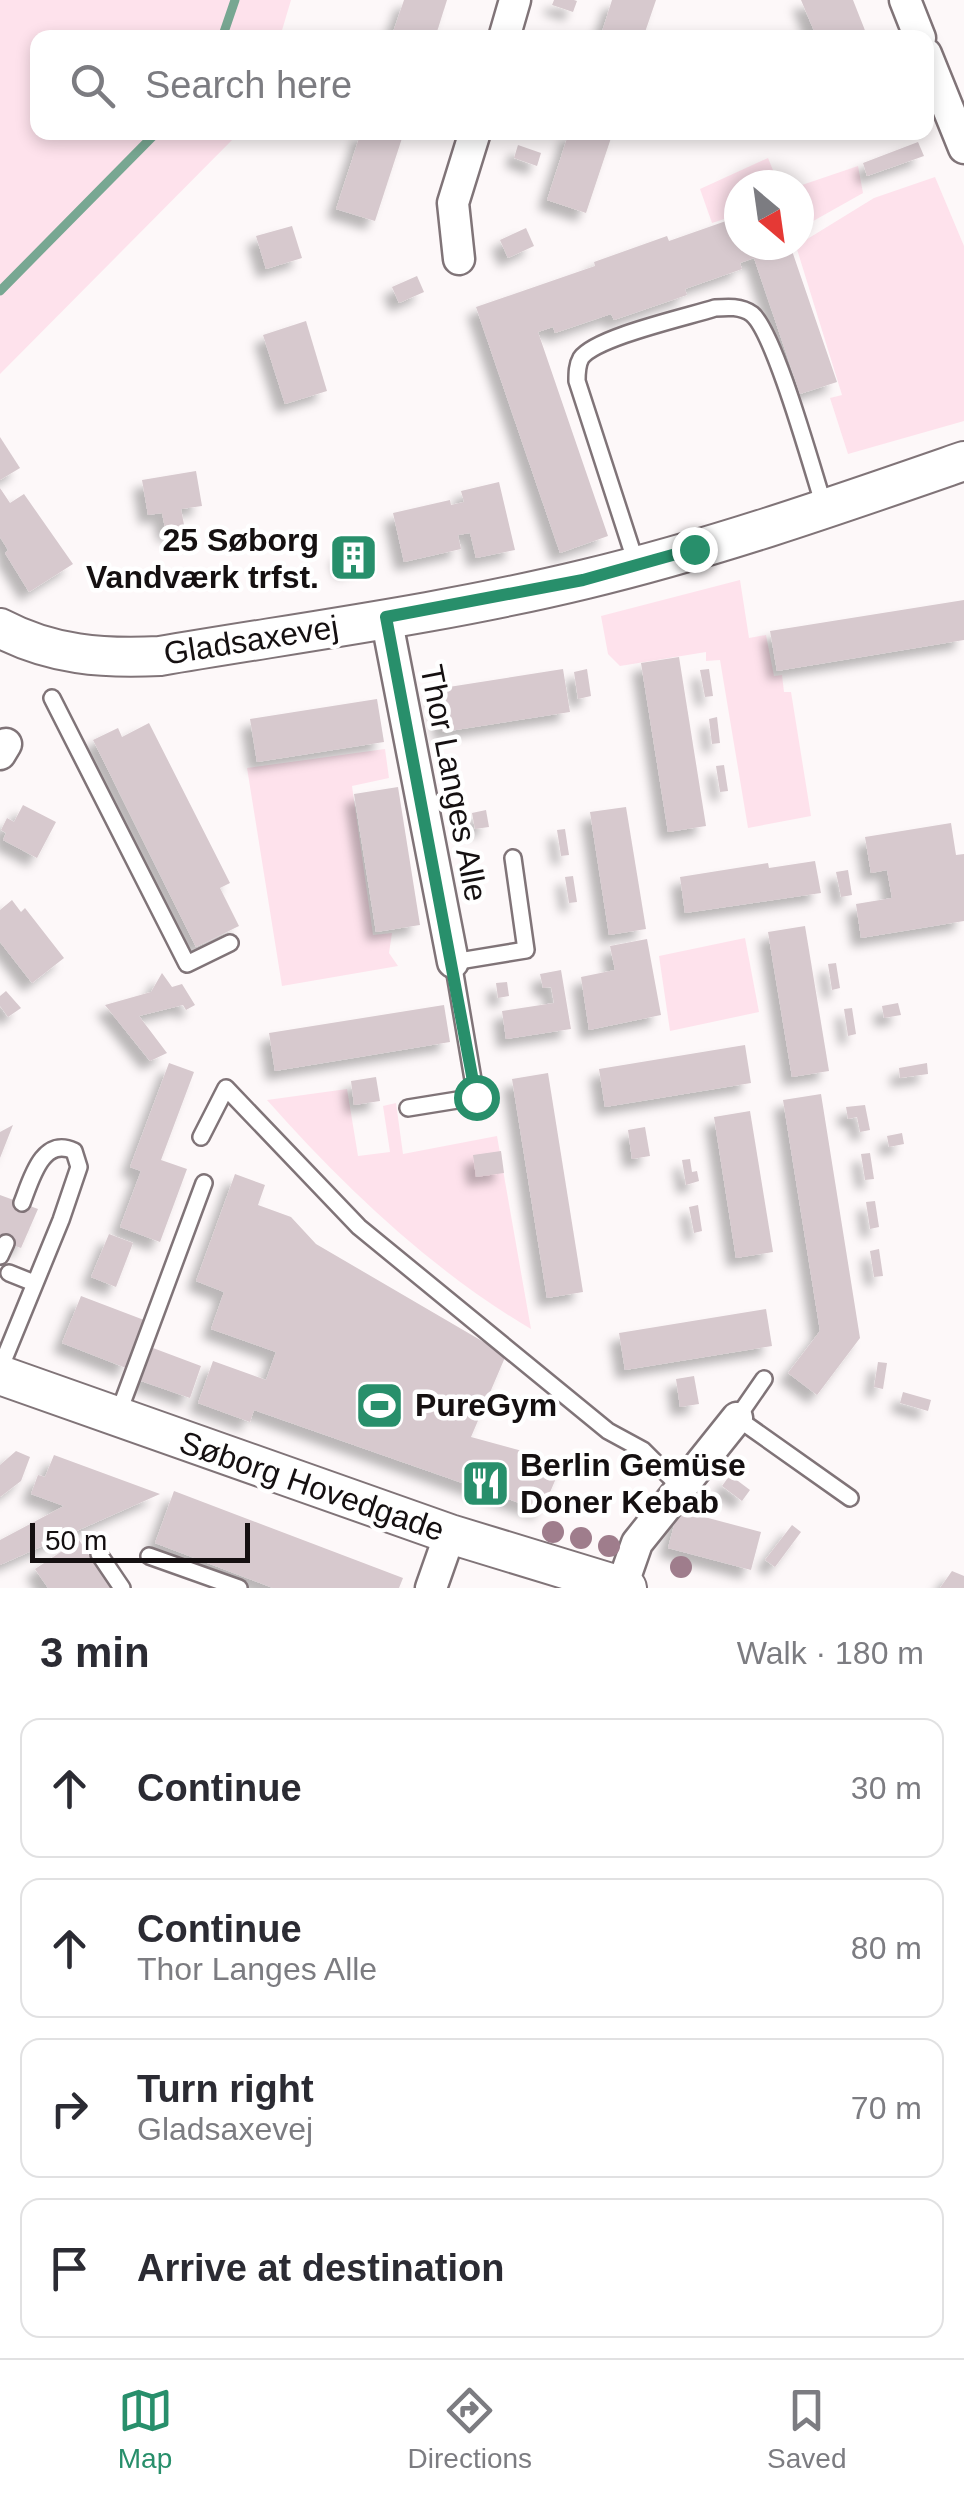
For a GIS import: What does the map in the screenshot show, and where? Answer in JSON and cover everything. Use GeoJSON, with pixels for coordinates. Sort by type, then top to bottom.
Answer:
{"type":"FeatureCollection","features":[{"type":"Feature","properties":{"kind":"street"},"geometry":{"type":"LineString","coordinates":[[506,30],[515,0]]}},
{"type":"Feature","properties":{"kind":"street"},"geometry":{"type":"LineString","coordinates":[[905,0],[917,30]]}},
{"type":"Feature","properties":{"kind":"street"},"geometry":{"type":"LineString","coordinates":[[934,68],[956,106],[964,148]]}},
{"type":"Feature","properties":{"kind":"street"},"geometry":{"type":"LineString","coordinates":[[459,259],[453,203],[472,140]]}},
{"type":"Feature","properties":{"kind":"street","name":"Gladsaxevej"},"geometry":{"type":"LineString","coordinates":[[0,628],[42,647],[90,656],[160,656],[492,599],[636,566],[964,461]]}},
{"type":"Feature","properties":{"kind":"street","name":"Thor Langes Alle"},"geometry":{"type":"LineString","coordinates":[[386,617],[453,962]]}},
{"type":"Feature","properties":{"kind":"street","name":"Søborg Hovedgade"},"geometry":{"type":"LineString","coordinates":[[0,1372],[450,1534],[624,1587]]}},
{"type":"Feature","properties":{"kind":"street"},"geometry":{"type":"LineString","coordinates":[[624,1587],[637,1543],[737,1418]]}},
{"type":"Feature","properties":{"kind":"street"},"geometry":{"type":"LineString","coordinates":[[431,1588],[450,1534]]}},
{"type":"Feature","properties":{"kind":"lane"},"geometry":{"type":"LineString","coordinates":[[636,566],[577,381],[578,362],[591,348],[609,340],[732,306],[750,312],[770,341],[826,508]]}},
{"type":"Feature","properties":{"kind":"lane"},"geometry":{"type":"LineString","coordinates":[[52,698],[187,964],[230,943]]}},
{"type":"Feature","properties":{"kind":"lane"},"geometry":{"type":"LineString","coordinates":[[408,1108],[476,1097],[453,962],[526,950],[513,858]]}},
{"type":"Feature","properties":{"kind":"lane"},"geometry":{"type":"LineString","coordinates":[[201,1137],[226,1088],[359,1227],[608,1431],[642,1450],[681,1488]]}},
{"type":"Feature","properties":{"kind":"lane"},"geometry":{"type":"LineString","coordinates":[[0,1372],[79,1167],[74,1152],[66,1147],[54,1148],[44,1155],[22,1203]]}},
{"type":"Feature","properties":{"kind":"lane"},"geometry":{"type":"LineString","coordinates":[[117,1417],[204,1183]]}},
{"type":"Feature","properties":{"kind":"lane"},"geometry":{"type":"LineString","coordinates":[[9,1274],[34,1282]]}},
{"type":"Feature","properties":{"kind":"lane"},"geometry":{"type":"LineString","coordinates":[[764,1378],[737,1418],[850,1498]]}},
{"type":"Feature","properties":{"kind":"lane"},"geometry":{"type":"LineString","coordinates":[[99,1554],[122,1588]]}},
{"type":"Feature","properties":{"kind":"lane"},"geometry":{"type":"LineString","coordinates":[[149,1556],[239,1588]]}},
{"type":"Feature","properties":{"kind":"shaded area"},"geometry":{"type":"Polygon","coordinates":[[[0,0],[291,0],[282,30],[30,30],[30,140],[232,140],[0,374],[0,0]]]}},
{"type":"Feature","properties":{"kind":"shaded area"},"geometry":{"type":"Polygon","coordinates":[[[768,158],[773,170],[742,170],[768,158]]]}},
{"type":"Feature","properties":{"kind":"shaded area"},"geometry":{"type":"Polygon","coordinates":[[[858,166],[863,193],[814,221],[814,181],[858,166]]]}},
{"type":"Feature","properties":{"kind":"shaded area"},"geometry":{"type":"Polygon","coordinates":[[[935,177],[964,246],[964,421],[848,454],[830,398],[842,395],[800,260],[814,260],[814,235],[874,198],[935,177]]]}},
{"type":"Feature","properties":{"kind":"shaded area"},"geometry":{"type":"Polygon","coordinates":[[[724,178],[724,219],[712,223],[700,189],[724,178]]]}},
{"type":"Feature","properties":{"kind":"shaded area"},"geometry":{"type":"Polygon","coordinates":[[[740,580],[749,638],[766,635],[774,676],[782,675],[784,692],[791,692],[811,816],[748,828],[720,660],[706,661],[706,652],[620,666],[608,654],[601,616],[740,580]]]}},
{"type":"Feature","properties":{"kind":"shaded area"},"geometry":{"type":"Polygon","coordinates":[[[385,749],[389,778],[352,786],[373,935],[392,933],[389,953],[398,966],[282,986],[247,768],[385,749]]]}},
{"type":"Feature","properties":{"kind":"shaded area"},"geometry":{"type":"Polygon","coordinates":[[[745,938],[759,1012],[670,1031],[659,956],[745,938]]]}},
{"type":"Feature","properties":{"kind":"shaded area"},"geometry":{"type":"Polygon","coordinates":[[[347,1089],[358,1156],[390,1152],[383,1106],[396,1103],[403,1154],[497,1136],[531,1329],[458,1280],[390,1225],[267,1100],[347,1089]]]}},
{"type":"Feature","properties":{"kind":"building"},"geometry":{"type":"Polygon","coordinates":[[[404,0],[447,0],[438,30],[394,30],[404,0]]]}},
{"type":"Feature","properties":{"kind":"building"},"geometry":{"type":"Polygon","coordinates":[[[554,0],[577,1],[573,12],[552,5],[554,0]]]}},
{"type":"Feature","properties":{"kind":"building"},"geometry":{"type":"Polygon","coordinates":[[[612,0],[656,0],[646,30],[603,30],[612,0]]]}},
{"type":"Feature","properties":{"kind":"building"},"geometry":{"type":"Polygon","coordinates":[[[801,0],[853,0],[865,30],[814,30],[801,0]]]}},
{"type":"Feature","properties":{"kind":"building"},"geometry":{"type":"Polygon","coordinates":[[[358,140],[401,140],[375,221],[336,209],[358,140]]]}},
{"type":"Feature","properties":{"kind":"building"},"geometry":{"type":"Polygon","coordinates":[[[566,140],[610,140],[586,213],[547,200],[566,140]]]}},
{"type":"Feature","properties":{"kind":"building"},"geometry":{"type":"Polygon","coordinates":[[[918,142],[924,156],[867,176],[863,163],[918,142]]]}},
{"type":"Feature","properties":{"kind":"building"},"geometry":{"type":"Polygon","coordinates":[[[518,145],[541,153],[537,166],[514,158],[518,145]]]}},
{"type":"Feature","properties":{"kind":"building"},"geometry":{"type":"Polygon","coordinates":[[[724,222],[724,260],[748,260],[740,263],[742,269],[685,289],[687,295],[614,320],[611,314],[555,333],[553,327],[538,332],[608,536],[560,553],[476,307],[595,266],[594,262],[667,236],[669,241],[724,222]]]}},
{"type":"Feature","properties":{"kind":"building"},"geometry":{"type":"Polygon","coordinates":[[[292,226],[302,258],[266,269],[256,236],[292,226]]]}},
{"type":"Feature","properties":{"kind":"building"},"geometry":{"type":"Polygon","coordinates":[[[526,228],[534,246],[508,258],[500,240],[526,228]]]}},
{"type":"Feature","properties":{"kind":"building"},"geometry":{"type":"Polygon","coordinates":[[[755,260],[795,260],[837,382],[800,394],[755,260]]]}},
{"type":"Feature","properties":{"kind":"building"},"geometry":{"type":"Polygon","coordinates":[[[417,276],[424,292],[399,303],[392,287],[417,276]]]}},
{"type":"Feature","properties":{"kind":"building"},"geometry":{"type":"Polygon","coordinates":[[[306,321],[327,391],[285,404],[263,335],[306,321]]]}},
{"type":"Feature","properties":{"kind":"building"},"geometry":{"type":"Polygon","coordinates":[[[0,437],[20,468],[0,480],[0,437]]]}},
{"type":"Feature","properties":{"kind":"building"},"geometry":{"type":"Polygon","coordinates":[[[196,471],[202,506],[181,509],[185,530],[166,533],[162,513],[148,515],[142,480],[196,471]]]}},
{"type":"Feature","properties":{"kind":"building"},"geometry":{"type":"Polygon","coordinates":[[[499,482],[515,550],[476,558],[470,533],[458,535],[461,549],[404,562],[393,513],[450,500],[451,505],[464,502],[461,491],[499,482]]]}},
{"type":"Feature","properties":{"kind":"building"},"geometry":{"type":"Polygon","coordinates":[[[0,488],[10,503],[24,494],[73,564],[29,592],[5,553],[8,550],[0,537],[0,488]]]}},
{"type":"Feature","properties":{"kind":"building","name":"25 Søborg Vandværk trfst."},"geometry":{"type":"Polygon","coordinates":[[[363,545],[369,562],[345,571],[338,554],[363,545]]]}},
{"type":"Feature","properties":{"kind":"building"},"geometry":{"type":"Polygon","coordinates":[[[964,600],[964,640],[777,671],[770,631],[964,600]]]}},
{"type":"Feature","properties":{"kind":"building"},"geometry":{"type":"Polygon","coordinates":[[[679,657],[706,826],[668,832],[641,663],[679,657]]]}},
{"type":"Feature","properties":{"kind":"building"},"geometry":{"type":"Polygon","coordinates":[[[563,669],[570,712],[443,732],[436,689],[563,669]]]}},
{"type":"Feature","properties":{"kind":"building"},"geometry":{"type":"Polygon","coordinates":[[[587,669],[591,696],[578,699],[574,672],[587,669]]]}},
{"type":"Feature","properties":{"kind":"building"},"geometry":{"type":"Polygon","coordinates":[[[709,669],[713,696],[705,697],[700,670],[709,669]]]}},
{"type":"Feature","properties":{"kind":"building"},"geometry":{"type":"Polygon","coordinates":[[[377,699],[384,742],[257,762],[250,719],[377,699]]]}},
{"type":"Feature","properties":{"kind":"building"},"geometry":{"type":"Polygon","coordinates":[[[717,717],[720,743],[712,744],[709,719],[717,717]]]}},
{"type":"Feature","properties":{"kind":"building"},"geometry":{"type":"Polygon","coordinates":[[[149,723],[230,883],[220,888],[239,926],[196,947],[93,740],[118,728],[122,737],[149,723]]]}},
{"type":"Feature","properties":{"kind":"building"},"geometry":{"type":"Polygon","coordinates":[[[724,765],[728,791],[720,792],[716,766],[724,765]]]}},
{"type":"Feature","properties":{"kind":"building"},"geometry":{"type":"Polygon","coordinates":[[[398,787],[420,925],[376,932],[354,794],[398,787]]]}},
{"type":"Feature","properties":{"kind":"building"},"geometry":{"type":"Polygon","coordinates":[[[23,805],[56,822],[37,858],[3,840],[6,833],[1,830],[7,818],[14,822],[23,805]]]}},
{"type":"Feature","properties":{"kind":"building"},"geometry":{"type":"Polygon","coordinates":[[[626,807],[646,929],[609,935],[590,812],[626,807]]]}},
{"type":"Feature","properties":{"kind":"building"},"geometry":{"type":"Polygon","coordinates":[[[486,810],[489,827],[475,829],[472,813],[486,810]]]}},
{"type":"Feature","properties":{"kind":"building"},"geometry":{"type":"Polygon","coordinates":[[[951,823],[956,855],[964,854],[964,921],[861,938],[856,904],[892,898],[887,870],[871,873],[865,837],[951,823]]]}},
{"type":"Feature","properties":{"kind":"building"},"geometry":{"type":"Polygon","coordinates":[[[565,829],[569,855],[561,856],[557,830],[565,829]]]}},
{"type":"Feature","properties":{"kind":"building"},"geometry":{"type":"Polygon","coordinates":[[[815,861],[821,893],[685,913],[680,877],[768,863],[769,868],[815,861]]]}},
{"type":"Feature","properties":{"kind":"building"},"geometry":{"type":"Polygon","coordinates":[[[848,870],[852,895],[841,897],[836,872],[848,870]]]}},
{"type":"Feature","properties":{"kind":"building"},"geometry":{"type":"Polygon","coordinates":[[[573,876],[577,902],[569,903],[565,877],[573,876]]]}},
{"type":"Feature","properties":{"kind":"building"},"geometry":{"type":"Polygon","coordinates":[[[12,900],[21,912],[25,908],[64,958],[32,983],[0,942],[0,910],[12,900]]]}},
{"type":"Feature","properties":{"kind":"building"},"geometry":{"type":"Polygon","coordinates":[[[805,926],[829,1071],[792,1077],[768,932],[805,926]]]}},
{"type":"Feature","properties":{"kind":"building"},"geometry":{"type":"Polygon","coordinates":[[[647,939],[661,1015],[589,1030],[581,977],[615,970],[610,946],[647,939]]]}},
{"type":"Feature","properties":{"kind":"building"},"geometry":{"type":"Polygon","coordinates":[[[836,963],[840,988],[832,990],[828,964],[836,963]]]}},
{"type":"Feature","properties":{"kind":"building"},"geometry":{"type":"Polygon","coordinates":[[[561,970],[571,1029],[506,1039],[502,1011],[554,1003],[551,987],[543,988],[540,974],[561,970]]]}},
{"type":"Feature","properties":{"kind":"building"},"geometry":{"type":"Polygon","coordinates":[[[162,973],[172,987],[182,984],[195,1005],[186,1010],[183,1005],[139,1016],[167,1053],[150,1061],[105,1005],[151,992],[162,973]]]}},
{"type":"Feature","properties":{"kind":"building"},"geometry":{"type":"Polygon","coordinates":[[[507,982],[509,996],[498,998],[496,983],[507,982]]]}},
{"type":"Feature","properties":{"kind":"building"},"geometry":{"type":"Polygon","coordinates":[[[6,991],[21,1008],[8,1017],[0,1006],[0,996],[6,991]]]}},
{"type":"Feature","properties":{"kind":"building"},"geometry":{"type":"Polygon","coordinates":[[[898,1003],[901,1015],[884,1018],[882,1006],[898,1003]]]}},
{"type":"Feature","properties":{"kind":"building"},"geometry":{"type":"Polygon","coordinates":[[[444,1005],[450,1042],[275,1071],[269,1033],[444,1005]]]}},
{"type":"Feature","properties":{"kind":"building"},"geometry":{"type":"Polygon","coordinates":[[[852,1008],[856,1034],[848,1036],[844,1009],[852,1008]]]}},
{"type":"Feature","properties":{"kind":"building"},"geometry":{"type":"Polygon","coordinates":[[[745,1045],[751,1083],[605,1107],[599,1069],[745,1045]]]}},
{"type":"Feature","properties":{"kind":"building"},"geometry":{"type":"Polygon","coordinates":[[[169,1063],[194,1072],[161,1160],[187,1169],[160,1242],[120,1227],[141,1171],[130,1167],[169,1063]]]}},
{"type":"Feature","properties":{"kind":"building"},"geometry":{"type":"Polygon","coordinates":[[[927,1063],[928,1074],[900,1078],[899,1068],[927,1063]]]}},
{"type":"Feature","properties":{"kind":"building"},"geometry":{"type":"Polygon","coordinates":[[[548,1073],[583,1292],[547,1298],[512,1079],[548,1073]]]}},
{"type":"Feature","properties":{"kind":"building"},"geometry":{"type":"Polygon","coordinates":[[[376,1077],[380,1101],[354,1105],[351,1081],[376,1077]]]}},
{"type":"Feature","properties":{"kind":"building"},"geometry":{"type":"Polygon","coordinates":[[[821,1094],[860,1338],[817,1395],[788,1373],[820,1331],[783,1100],[821,1094]]]}},
{"type":"Feature","properties":{"kind":"building"},"geometry":{"type":"Polygon","coordinates":[[[865,1105],[870,1130],[860,1132],[857,1117],[848,1119],[846,1107],[865,1105]]]}},
{"type":"Feature","properties":{"kind":"building"},"geometry":{"type":"Polygon","coordinates":[[[750,1111],[773,1252],[736,1258],[714,1117],[750,1111]]]}},
{"type":"Feature","properties":{"kind":"building"},"geometry":{"type":"Polygon","coordinates":[[[13,1125],[0,1158],[0,1132],[13,1125]]]}},
{"type":"Feature","properties":{"kind":"building"},"geometry":{"type":"Polygon","coordinates":[[[645,1127],[650,1156],[632,1159],[628,1130],[645,1127]]]}},
{"type":"Feature","properties":{"kind":"building"},"geometry":{"type":"Polygon","coordinates":[[[902,1133],[904,1144],[889,1147],[887,1136],[902,1133]]]}},
{"type":"Feature","properties":{"kind":"building"},"geometry":{"type":"Polygon","coordinates":[[[501,1151],[504,1173],[476,1177],[473,1155],[501,1151]]]}},
{"type":"Feature","properties":{"kind":"building"},"geometry":{"type":"Polygon","coordinates":[[[870,1153],[874,1179],[865,1180],[861,1154],[870,1153]]]}},
{"type":"Feature","properties":{"kind":"building"},"geometry":{"type":"Polygon","coordinates":[[[690,1159],[692,1172],[697,1171],[699,1181],[686,1185],[682,1160],[690,1159]]]}},
{"type":"Feature","properties":{"kind":"building"},"geometry":{"type":"Polygon","coordinates":[[[235,1174],[265,1185],[258,1205],[291,1217],[316,1244],[506,1355],[471,1437],[563,1462],[542,1511],[254,1410],[250,1422],[198,1403],[213,1361],[266,1380],[276,1352],[211,1329],[224,1292],[196,1281],[235,1174]]]}},
{"type":"Feature","properties":{"kind":"building"},"geometry":{"type":"Polygon","coordinates":[[[0,1195],[38,1209],[21,1248],[0,1241],[0,1195]]]}},
{"type":"Feature","properties":{"kind":"building"},"geometry":{"type":"Polygon","coordinates":[[[875,1201],[879,1227],[870,1229],[866,1202],[875,1201]]]}},
{"type":"Feature","properties":{"kind":"building"},"geometry":{"type":"Polygon","coordinates":[[[698,1205],[702,1231],[694,1233],[689,1207],[698,1205]]]}},
{"type":"Feature","properties":{"kind":"building"},"geometry":{"type":"Polygon","coordinates":[[[109,1234],[133,1243],[116,1287],[91,1277],[109,1234]]]}},
{"type":"Feature","properties":{"kind":"building"},"geometry":{"type":"Polygon","coordinates":[[[879,1249],[883,1276],[874,1277],[870,1251],[879,1249]]]}},
{"type":"Feature","properties":{"kind":"building"},"geometry":{"type":"Polygon","coordinates":[[[81,1296],[144,1320],[126,1368],[62,1343],[81,1296]]]}},
{"type":"Feature","properties":{"kind":"building"},"geometry":{"type":"Polygon","coordinates":[[[766,1309],[772,1346],[625,1370],[619,1333],[766,1309]]]}},
{"type":"Feature","properties":{"kind":"building"},"geometry":{"type":"Polygon","coordinates":[[[153,1348],[201,1366],[190,1398],[141,1381],[153,1348]]]}},
{"type":"Feature","properties":{"kind":"building"},"geometry":{"type":"Polygon","coordinates":[[[878,1362],[887,1363],[883,1389],[874,1387],[878,1362]]]}},
{"type":"Feature","properties":{"kind":"building"},"geometry":{"type":"Polygon","coordinates":[[[694,1376],[699,1404],[680,1407],[676,1379],[694,1376]]]}},
{"type":"Feature","properties":{"kind":"building"},"geometry":{"type":"Polygon","coordinates":[[[903,1392],[931,1400],[928,1411],[900,1403],[903,1392]]]}},
{"type":"Feature","properties":{"kind":"building"},"geometry":{"type":"Polygon","coordinates":[[[16,1451],[30,1457],[21,1481],[0,1497],[0,1465],[16,1451]]]}},
{"type":"Feature","properties":{"kind":"building"},"geometry":{"type":"Polygon","coordinates":[[[54,1455],[160,1494],[0,1565],[0,1540],[64,1506],[31,1494],[38,1475],[45,1477],[54,1455]]]}},
{"type":"Feature","properties":{"kind":"building"},"geometry":{"type":"Polygon","coordinates":[[[730,1475],[750,1490],[742,1501],[722,1486],[730,1475]]]}},
{"type":"Feature","properties":{"kind":"building"},"geometry":{"type":"Polygon","coordinates":[[[174,1491],[403,1578],[399,1588],[273,1588],[155,1543],[174,1491]]]}},
{"type":"Feature","properties":{"kind":"building"},"geometry":{"type":"Polygon","coordinates":[[[678,1510],[761,1532],[751,1570],[668,1548],[678,1510]]]}},
{"type":"Feature","properties":{"kind":"building"},"geometry":{"type":"Polygon","coordinates":[[[792,1525],[801,1532],[775,1567],[765,1560],[792,1525]]]}},
{"type":"Feature","properties":{"kind":"building"},"geometry":{"type":"Polygon","coordinates":[[[79,1540],[111,1588],[48,1588],[35,1569],[79,1540]]]}},
{"type":"Feature","properties":{"kind":"building"},"geometry":{"type":"Polygon","coordinates":[[[952,1571],[964,1576],[964,1588],[940,1588],[952,1571]]]}},
{"type":"Feature","properties":{"kind":"waterway"},"geometry":{"type":"LineString","coordinates":[[225,30],[235,0]]}},
{"type":"Feature","properties":{"kind":"waterway"},"geometry":{"type":"LineString","coordinates":[[0,291],[149,140]]}},
{"type":"Feature","properties":{"kind":"place","name":"25 Søborg Vandværk trfst."},"geometry":{"type":"Point","coordinates":[354,558]}},
{"type":"Feature","properties":{"kind":"place","name":"PureGym"},"geometry":{"type":"Point","coordinates":[380,1405]}},
{"type":"Feature","properties":{"kind":"place","name":"Berlin Gemüse Doner Kebab"},"geometry":{"type":"Point","coordinates":[485,1483]}},
{"type":"Feature","properties":{"kind":"route"},"geometry":{"type":"LineString","coordinates":[[476,1097],[386,617],[583,580],[694,549]]}}]}
